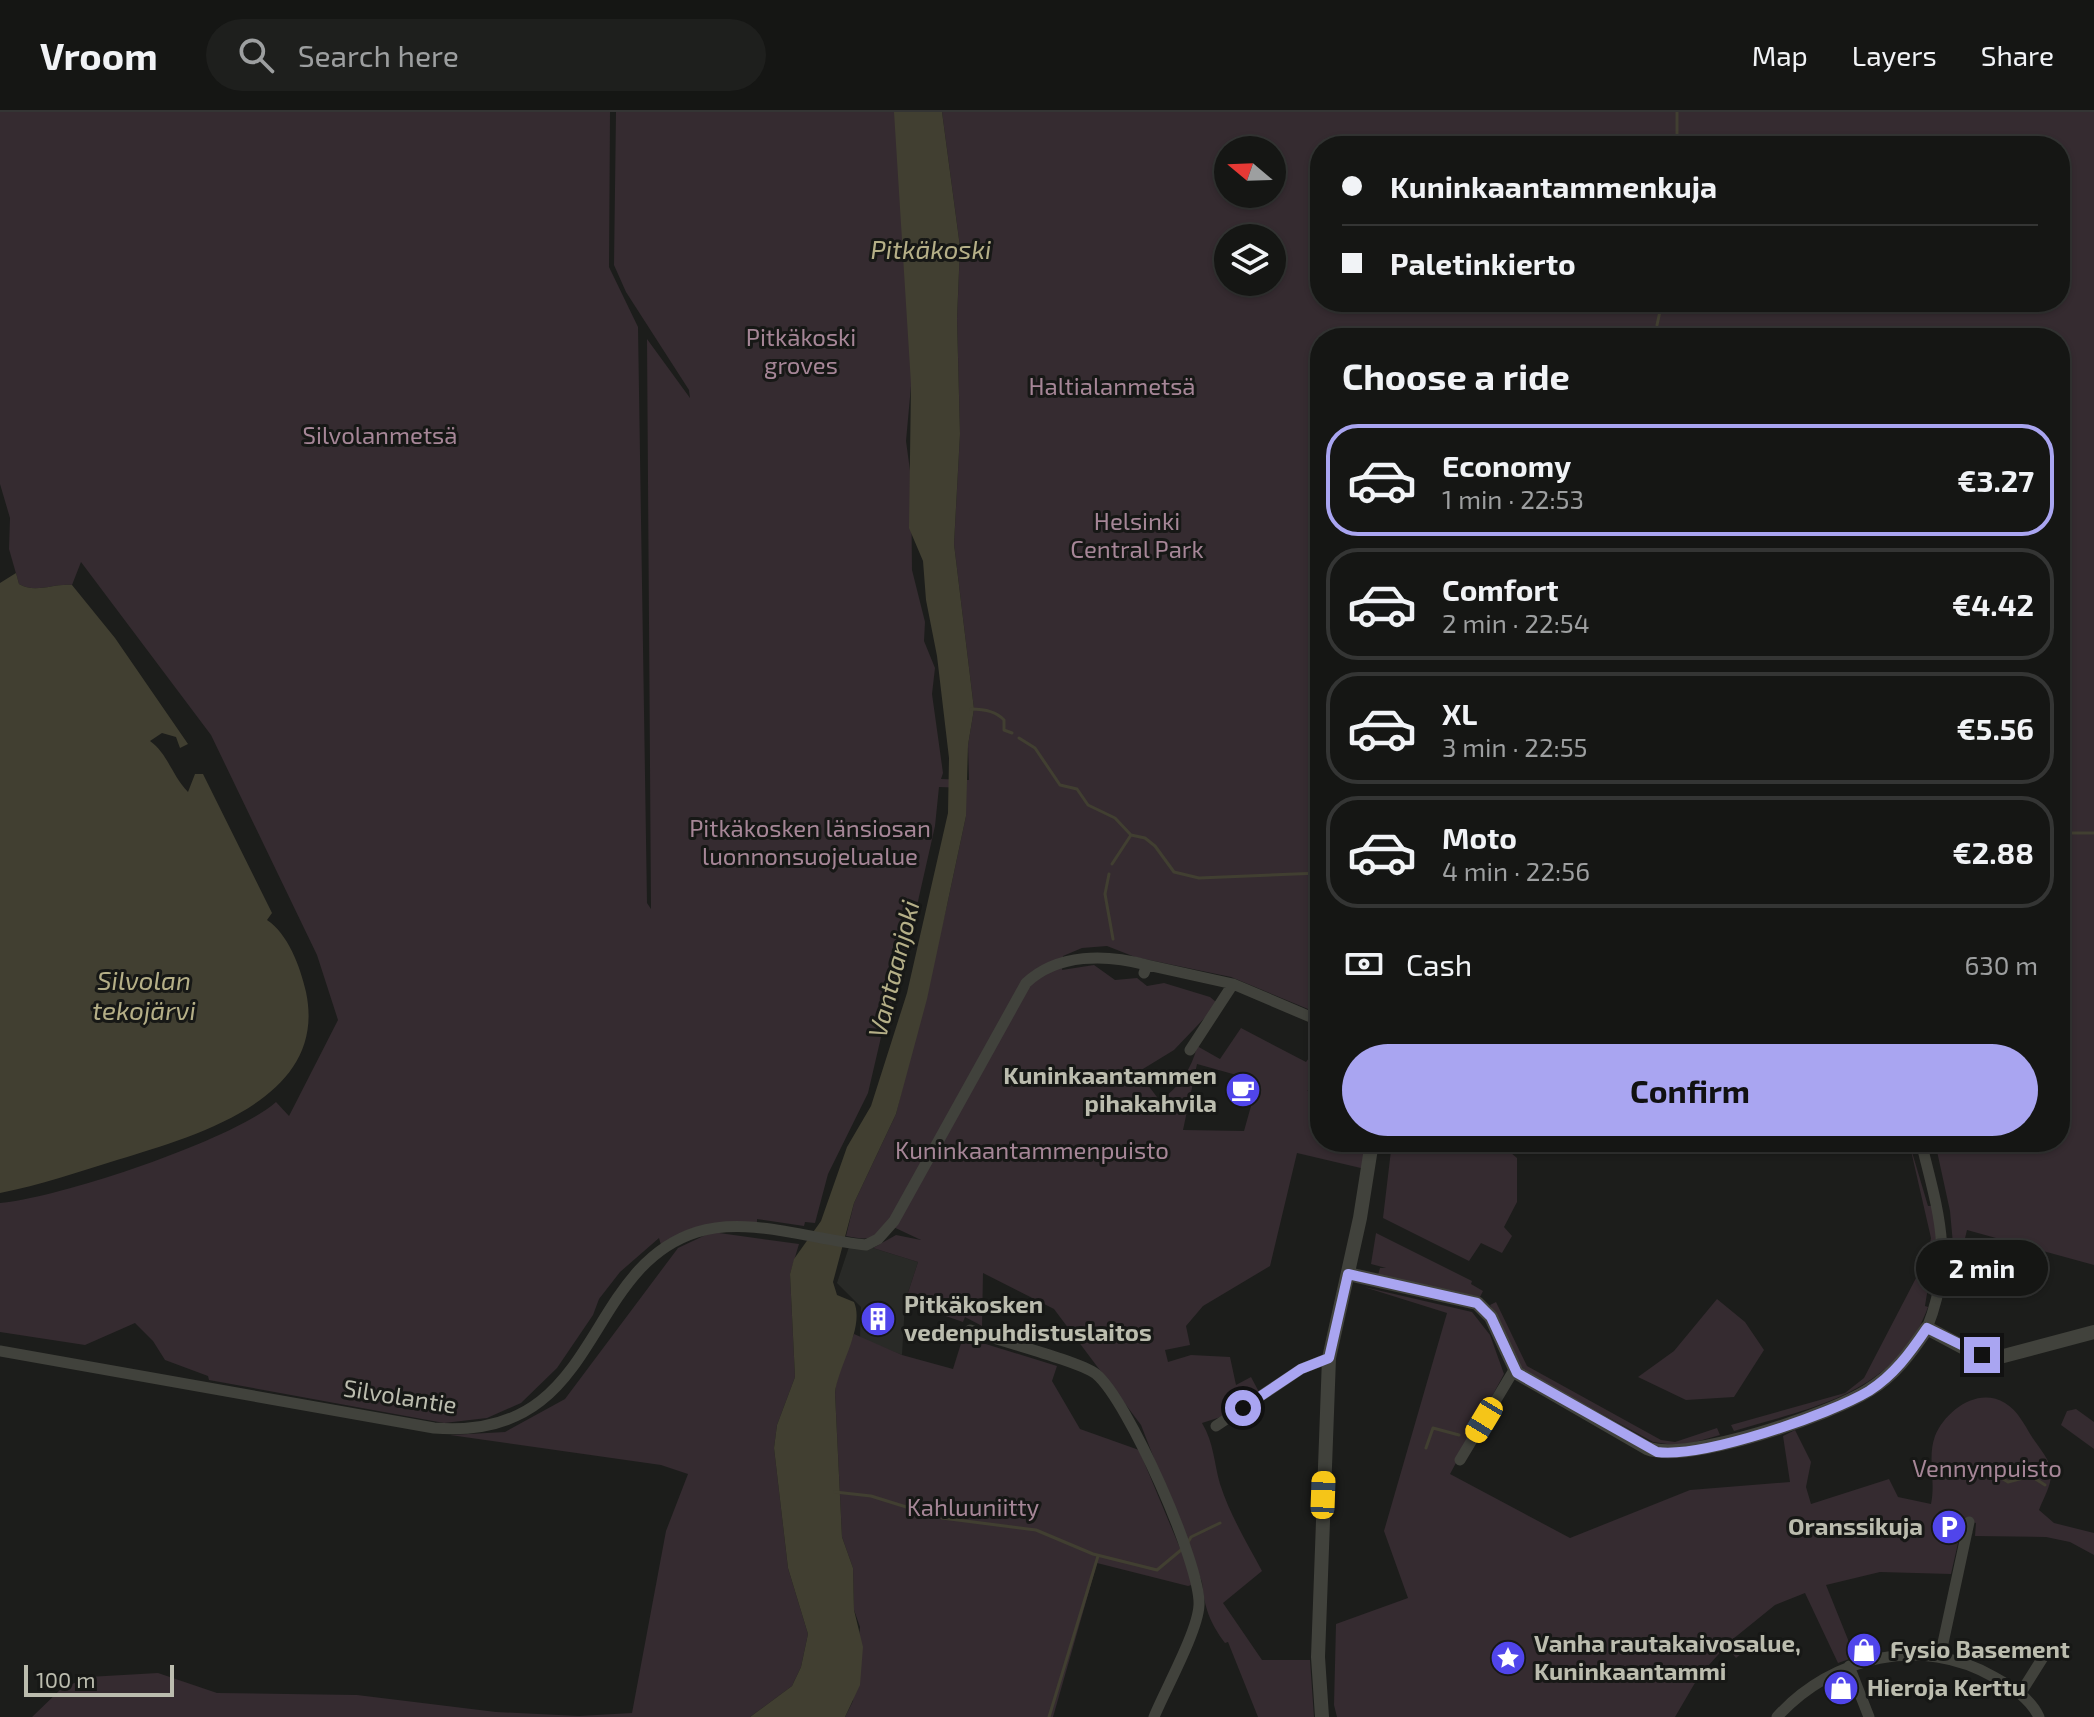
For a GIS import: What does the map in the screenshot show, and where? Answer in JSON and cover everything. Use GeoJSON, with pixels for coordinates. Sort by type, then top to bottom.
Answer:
{"type":"FeatureCollection","features":[{"type":"Feature","properties":{"kind":"street","name":"Silvolantie"},"geometry":{"type":"LineString","coordinates":[[0,1351],[434,1428],[476,1428],[506,1420],[549,1394],[568,1374],[643,1265],[664,1247],[711,1229],[760,1229],[870,1244],[894,1221],[1026,983],[1047,965],[1118,958],[1146,969],[1233,984]]}},
{"type":"Feature","properties":{"kind":"street"},"geometry":{"type":"LineString","coordinates":[[1190,1050],[1233,984],[1310,1017]]}},
{"type":"Feature","properties":{"kind":"street"},"geometry":{"type":"LineString","coordinates":[[1322,1717],[1319,1636],[1329,1358],[1370,1152]]}},
{"type":"Feature","properties":{"kind":"street"},"geometry":{"type":"LineString","coordinates":[[1348,1274],[1477,1303],[1491,1317],[1514,1370],[1647,1448],[1657,1452],[1680,1452],[1773,1430],[1853,1399],[1899,1366],[1927,1328],[1949,1258],[1924,1152]]}},
{"type":"Feature","properties":{"kind":"street"},"geometry":{"type":"LineString","coordinates":[[1927,1328],[1972,1352],[1996,1358],[2094,1332]]}},
{"type":"Feature","properties":{"kind":"street"},"geometry":{"type":"LineString","coordinates":[[970,1330],[1096,1374],[1135,1431],[1167,1503],[1199,1593],[1197,1616],[1154,1717]]}},
{"type":"Feature","properties":{"kind":"street"},"geometry":{"type":"LineString","coordinates":[[1216,1429],[1301,1369],[1329,1358]]}},
{"type":"Feature","properties":{"kind":"street"},"geometry":{"type":"LineString","coordinates":[[1460,1460],[1514,1370]]}},
{"type":"Feature","properties":{"kind":"street"},"geometry":{"type":"LineString","coordinates":[[1940,1657],[1968,1527],[1953,1528]]}},
{"type":"Feature","properties":{"kind":"street"},"geometry":{"type":"LineString","coordinates":[[2020,1694],[2047,1651]]}},
{"type":"Feature","properties":{"kind":"street"},"geometry":{"type":"LineString","coordinates":[[1777,1717],[1805,1692],[1849,1666],[1884,1656],[1940,1657],[1981,1669],[2020,1694],[2032,1704],[2039,1717]]}},
{"type":"Feature","properties":{"kind":"street"},"geometry":{"type":"LineString","coordinates":[[1849,1666],[1869,1717]]}},
{"type":"Feature","properties":{"kind":"shaded area"},"geometry":{"type":"Polygon","coordinates":[[[849,1247],[873,1248],[918,1262],[905,1302],[902,1355],[860,1338],[861,1307],[837,1283],[849,1247]]]}},
{"type":"Feature","properties":{"kind":"green space"},"geometry":{"type":"Polygon","coordinates":[[[0,112],[610,112],[609,267],[638,327],[647,903],[651,909],[647,339],[690,398],[689,390],[626,292],[614,265],[616,112],[899,112],[912,375],[906,441],[911,478],[912,570],[925,622],[924,641],[935,668],[932,694],[943,773],[941,779],[969,780],[968,745],[974,709],[954,544],[960,434],[957,319],[960,247],[942,112],[2094,112],[2094,1265],[1967,1230],[1961,1255],[1954,1255],[1950,1211],[1937,1152],[2070,1152],[2070,328],[1310,328],[1310,1010],[1231,977],[1135,957],[1107,946],[1082,948],[1063,956],[1062,970],[1094,965],[1115,980],[1137,978],[1147,986],[1164,983],[1210,997],[1216,1002],[1215,1007],[1174,1050],[1138,1072],[1160,1101],[1184,1077],[1197,1046],[1220,1059],[1241,1028],[1306,1062],[1310,1057],[1310,1090],[1307,1090],[1310,1092],[1310,1152],[1366,1152],[1365,1169],[1297,1153],[1270,1266],[1203,1306],[1186,1326],[1190,1345],[1165,1350],[1168,1362],[1191,1355],[1230,1357],[1236,1385],[1251,1377],[1259,1392],[1227,1415],[1202,1423],[1224,1495],[1262,1571],[1223,1603],[1262,1660],[1310,1660],[1314,1717],[1258,1717],[1228,1642],[1225,1643],[1212,1622],[1202,1582],[1141,1425],[1054,1309],[983,1273],[982,1326],[965,1317],[963,1322],[905,1302],[918,1262],[873,1248],[896,1235],[921,1240],[887,1224],[869,1238],[846,1236],[854,1203],[896,1114],[947,905],[966,816],[966,788],[939,787],[935,826],[899,985],[885,1020],[868,1093],[828,1174],[815,1223],[805,1222],[804,1226],[757,1219],[757,1224],[718,1224],[695,1228],[661,1245],[659,1238],[620,1272],[599,1299],[593,1315],[557,1368],[521,1403],[487,1418],[444,1423],[209,1380],[208,1376],[165,1360],[153,1341],[135,1323],[85,1345],[0,1332],[0,1203],[62,1190],[144,1165],[223,1133],[276,1102],[289,1116],[338,1020],[317,955],[211,735],[81,562],[72,585],[25,587],[19,584],[9,549],[10,518],[0,484],[0,112]],[[1197,1064],[1183,1130],[1244,1131],[1258,1081],[1197,1064]]]}},
{"type":"Feature","properties":{"kind":"green space"},"geometry":{"type":"Polygon","coordinates":[[[1391,1152],[1510,1152],[1517,1158],[1517,1202],[1504,1227],[1512,1236],[1502,1253],[1481,1243],[1469,1261],[1383,1218],[1391,1152]]]}},
{"type":"Feature","properties":{"kind":"green space"},"geometry":{"type":"Polygon","coordinates":[[[1911,1152],[1928,1206],[1932,1206],[1939,1243],[1935,1244],[1925,1306],[1928,1307],[1914,1336],[1895,1359],[1873,1378],[1848,1393],[1734,1431],[1731,1425],[1845,1393],[1864,1378],[1928,1255],[1931,1238],[1911,1152]]]}},
{"type":"Feature","properties":{"kind":"green space"},"geometry":{"type":"Polygon","coordinates":[[[712,1232],[799,1244],[790,1274],[795,1377],[777,1425],[774,1448],[788,1568],[808,1634],[801,1667],[792,1686],[750,1717],[32,1717],[61,1689],[88,1677],[158,1673],[217,1693],[357,1695],[496,1712],[579,1716],[632,1713],[666,1531],[688,1474],[661,1465],[450,1435],[505,1432],[565,1399],[678,1248],[712,1232]]]}},
{"type":"Feature","properties":{"kind":"green space"},"geometry":{"type":"Polygon","coordinates":[[[1376,1233],[1472,1281],[1471,1284],[1483,1291],[1480,1297],[1378,1275],[1380,1268],[1386,1268],[1371,1264],[1376,1233]]]}},
{"type":"Feature","properties":{"kind":"green space","name":"Vennynpuisto"},"geometry":{"type":"Polygon","coordinates":[[[1364,1287],[1472,1312],[1490,1335],[1504,1374],[1450,1474],[1570,1538],[1690,1490],[1790,1482],[1783,1436],[1795,1430],[1811,1462],[1806,1487],[1811,1504],[1889,1479],[1898,1497],[1931,1504],[1935,1436],[1954,1410],[1984,1397],[2005,1403],[2014,1410],[2047,1460],[2051,1479],[2039,1510],[2054,1523],[2094,1533],[2094,1555],[2070,1542],[2046,1537],[1975,1536],[1976,1523],[1948,1516],[1941,1536],[1958,1543],[1951,1574],[1880,1572],[1826,1585],[1855,1657],[1838,1663],[1805,1593],[1775,1605],[1733,1639],[1744,1651],[1728,1645],[1741,1654],[1736,1658],[1726,1646],[1699,1676],[1675,1717],[1337,1717],[1334,1705],[1336,1624],[1408,1598],[1384,1531],[1447,1313],[1364,1287]]]}},
{"type":"Feature","properties":{"kind":"green space"},"geometry":{"type":"Polygon","coordinates":[[[1717,1299],[1745,1322],[1764,1350],[1734,1397],[1686,1400],[1638,1377],[1674,1351],[1717,1299]]]}},
{"type":"Feature","properties":{"kind":"green space"},"geometry":{"type":"Polygon","coordinates":[[[1496,1302],[1527,1366],[1661,1440],[1675,1442],[1717,1428],[1720,1435],[1681,1446],[1653,1442],[1535,1377],[1520,1366],[1490,1305],[1496,1302]]]}},
{"type":"Feature","properties":{"kind":"green space","name":"Kahluuniitty"},"geometry":{"type":"Polygon","coordinates":[[[854,1334],[902,1355],[953,1369],[963,1337],[1057,1366],[1052,1381],[1080,1429],[1139,1450],[1195,1584],[1188,1586],[1097,1563],[1053,1717],[845,1717],[853,1701],[860,1627],[854,1610],[853,1568],[842,1537],[835,1393],[838,1370],[854,1334]]]}},
{"type":"Feature","properties":{"kind":"green space"},"geometry":{"type":"Polygon","coordinates":[[[2076,1409],[2094,1422],[2094,1449],[2061,1425],[2067,1411],[2076,1409]]]}},
{"type":"Feature","properties":{"kind":"water","name":"Pitkäkoski"},"geometry":{"type":"Polygon","coordinates":[[[894,112],[942,112],[960,247],[957,319],[960,434],[954,544],[974,709],[968,745],[966,816],[927,999],[896,1114],[854,1203],[833,1282],[837,1295],[854,1302],[856,1312],[854,1335],[835,1393],[842,1537],[853,1568],[854,1610],[863,1647],[860,1685],[845,1717],[750,1717],[792,1686],[801,1667],[808,1634],[788,1568],[774,1448],[777,1425],[795,1377],[790,1274],[794,1259],[821,1221],[847,1147],[871,1106],[907,993],[948,813],[949,758],[937,656],[926,600],[923,561],[909,528],[911,384],[894,112]]]}},
{"type":"Feature","properties":{"kind":"water","name":"Silvolan tekojärvi"},"geometry":{"type":"Polygon","coordinates":[[[16,573],[19,584],[25,587],[72,585],[115,638],[188,744],[180,748],[176,737],[162,733],[150,741],[188,792],[195,774],[203,774],[272,913],[267,920],[287,942],[297,961],[306,992],[308,1029],[297,1060],[277,1086],[249,1108],[182,1139],[59,1178],[0,1193],[0,583],[16,573]]]}},
{"type":"Feature","properties":{"kind":"waterway"},"geometry":{"type":"LineString","coordinates":[[1677,112],[1677,136]]}},
{"type":"Feature","properties":{"kind":"waterway"},"geometry":{"type":"LineString","coordinates":[[1657,325],[1660,312]]}},
{"type":"Feature","properties":{"kind":"waterway"},"geometry":{"type":"LineString","coordinates":[[971,709],[997,714],[1004,720],[1004,730],[1012,733]]}},
{"type":"Feature","properties":{"kind":"waterway"},"geometry":{"type":"LineString","coordinates":[[1019,738],[1035,748],[1060,785],[1077,789],[1088,805],[1115,818],[1131,835],[1145,838],[1155,846],[1174,872],[1199,878],[1310,873]]}},
{"type":"Feature","properties":{"kind":"waterway"},"geometry":{"type":"LineString","coordinates":[[2070,833],[2094,833]]}},
{"type":"Feature","properties":{"kind":"waterway"},"geometry":{"type":"LineString","coordinates":[[1112,864],[1131,835]]}},
{"type":"Feature","properties":{"kind":"waterway"},"geometry":{"type":"LineString","coordinates":[[1109,874],[1105,894],[1113,939]]}},
{"type":"Feature","properties":{"kind":"waterway"},"geometry":{"type":"LineString","coordinates":[[1426,1448],[1433,1428],[1459,1435]]}},
{"type":"Feature","properties":{"kind":"waterway"},"geometry":{"type":"LineString","coordinates":[[1983,1467],[2008,1482],[2031,1476],[2045,1485]]}},
{"type":"Feature","properties":{"kind":"waterway"},"geometry":{"type":"LineString","coordinates":[[835,1492],[871,1496],[932,1515]]}},
{"type":"Feature","properties":{"kind":"waterway"},"geometry":{"type":"LineString","coordinates":[[942,1518],[1036,1530],[1093,1554],[1157,1570],[1181,1550]]}},
{"type":"Feature","properties":{"kind":"waterway"},"geometry":{"type":"LineString","coordinates":[[1187,1544],[1191,1537],[1220,1523]]}},
{"type":"Feature","properties":{"kind":"waterway"},"geometry":{"type":"LineString","coordinates":[[1049,1717],[1098,1556]]}},
{"type":"Feature","properties":{"kind":"place","name":"Kuninkaantammen pihakahvila"},"geometry":{"type":"Point","coordinates":[1243,1090]}},
{"type":"Feature","properties":{"kind":"place","name":"Pitkäkosken vedenpuhdistuslaitos"},"geometry":{"type":"Point","coordinates":[878,1319]}},
{"type":"Feature","properties":{"kind":"place","name":"Oranssikuja"},"geometry":{"type":"Point","coordinates":[1949,1527]}},
{"type":"Feature","properties":{"kind":"place","name":"Fysio Basement"},"geometry":{"type":"Point","coordinates":[1864,1650]}},
{"type":"Feature","properties":{"kind":"place","name":"Vanha rautakaivosalue, Kuninkaantammi"},"geometry":{"type":"Point","coordinates":[1508,1658]}},
{"type":"Feature","properties":{"kind":"place","name":"Hieroja Kerttu"},"geometry":{"type":"Point","coordinates":[1841,1688]}},
{"type":"Feature","properties":{"kind":"route"},"geometry":{"type":"LineString","coordinates":[[1243,1408],[1301,1369],[1329,1358],[1348,1274],[1477,1303],[1491,1317],[1517,1373],[1657,1452],[1680,1452],[1773,1430],[1853,1399],[1870,1390],[1899,1366],[1927,1328],[1982,1355]]}},
{"type":"Feature","properties":{"kind":"park label","name":"Pitkäkoski groves"},"geometry":{"type":"Point","coordinates":[801,352]}},
{"type":"Feature","properties":{"kind":"park label","name":"Haltialanmetsä"},"geometry":{"type":"Point","coordinates":[1112,387]}},
{"type":"Feature","properties":{"kind":"park label","name":"Silvolanmetsä"},"geometry":{"type":"Point","coordinates":[380,436]}},
{"type":"Feature","properties":{"kind":"park label","name":"Helsinki Central Park"},"geometry":{"type":"Point","coordinates":[1137,536]}},
{"type":"Feature","properties":{"kind":"park label","name":"Pitkäkosken länsiosan luonnonsuojelualue"},"geometry":{"type":"Point","coordinates":[810,843]}},
{"type":"Feature","properties":{"kind":"park label","name":"Kuninkaantammenpuisto"},"geometry":{"type":"Point","coordinates":[1032,1151]}},
{"type":"Feature","properties":{"kind":"water label","name":"Vantaanjoki"},"geometry":{"type":"Point","coordinates":[894,969]}}]}
